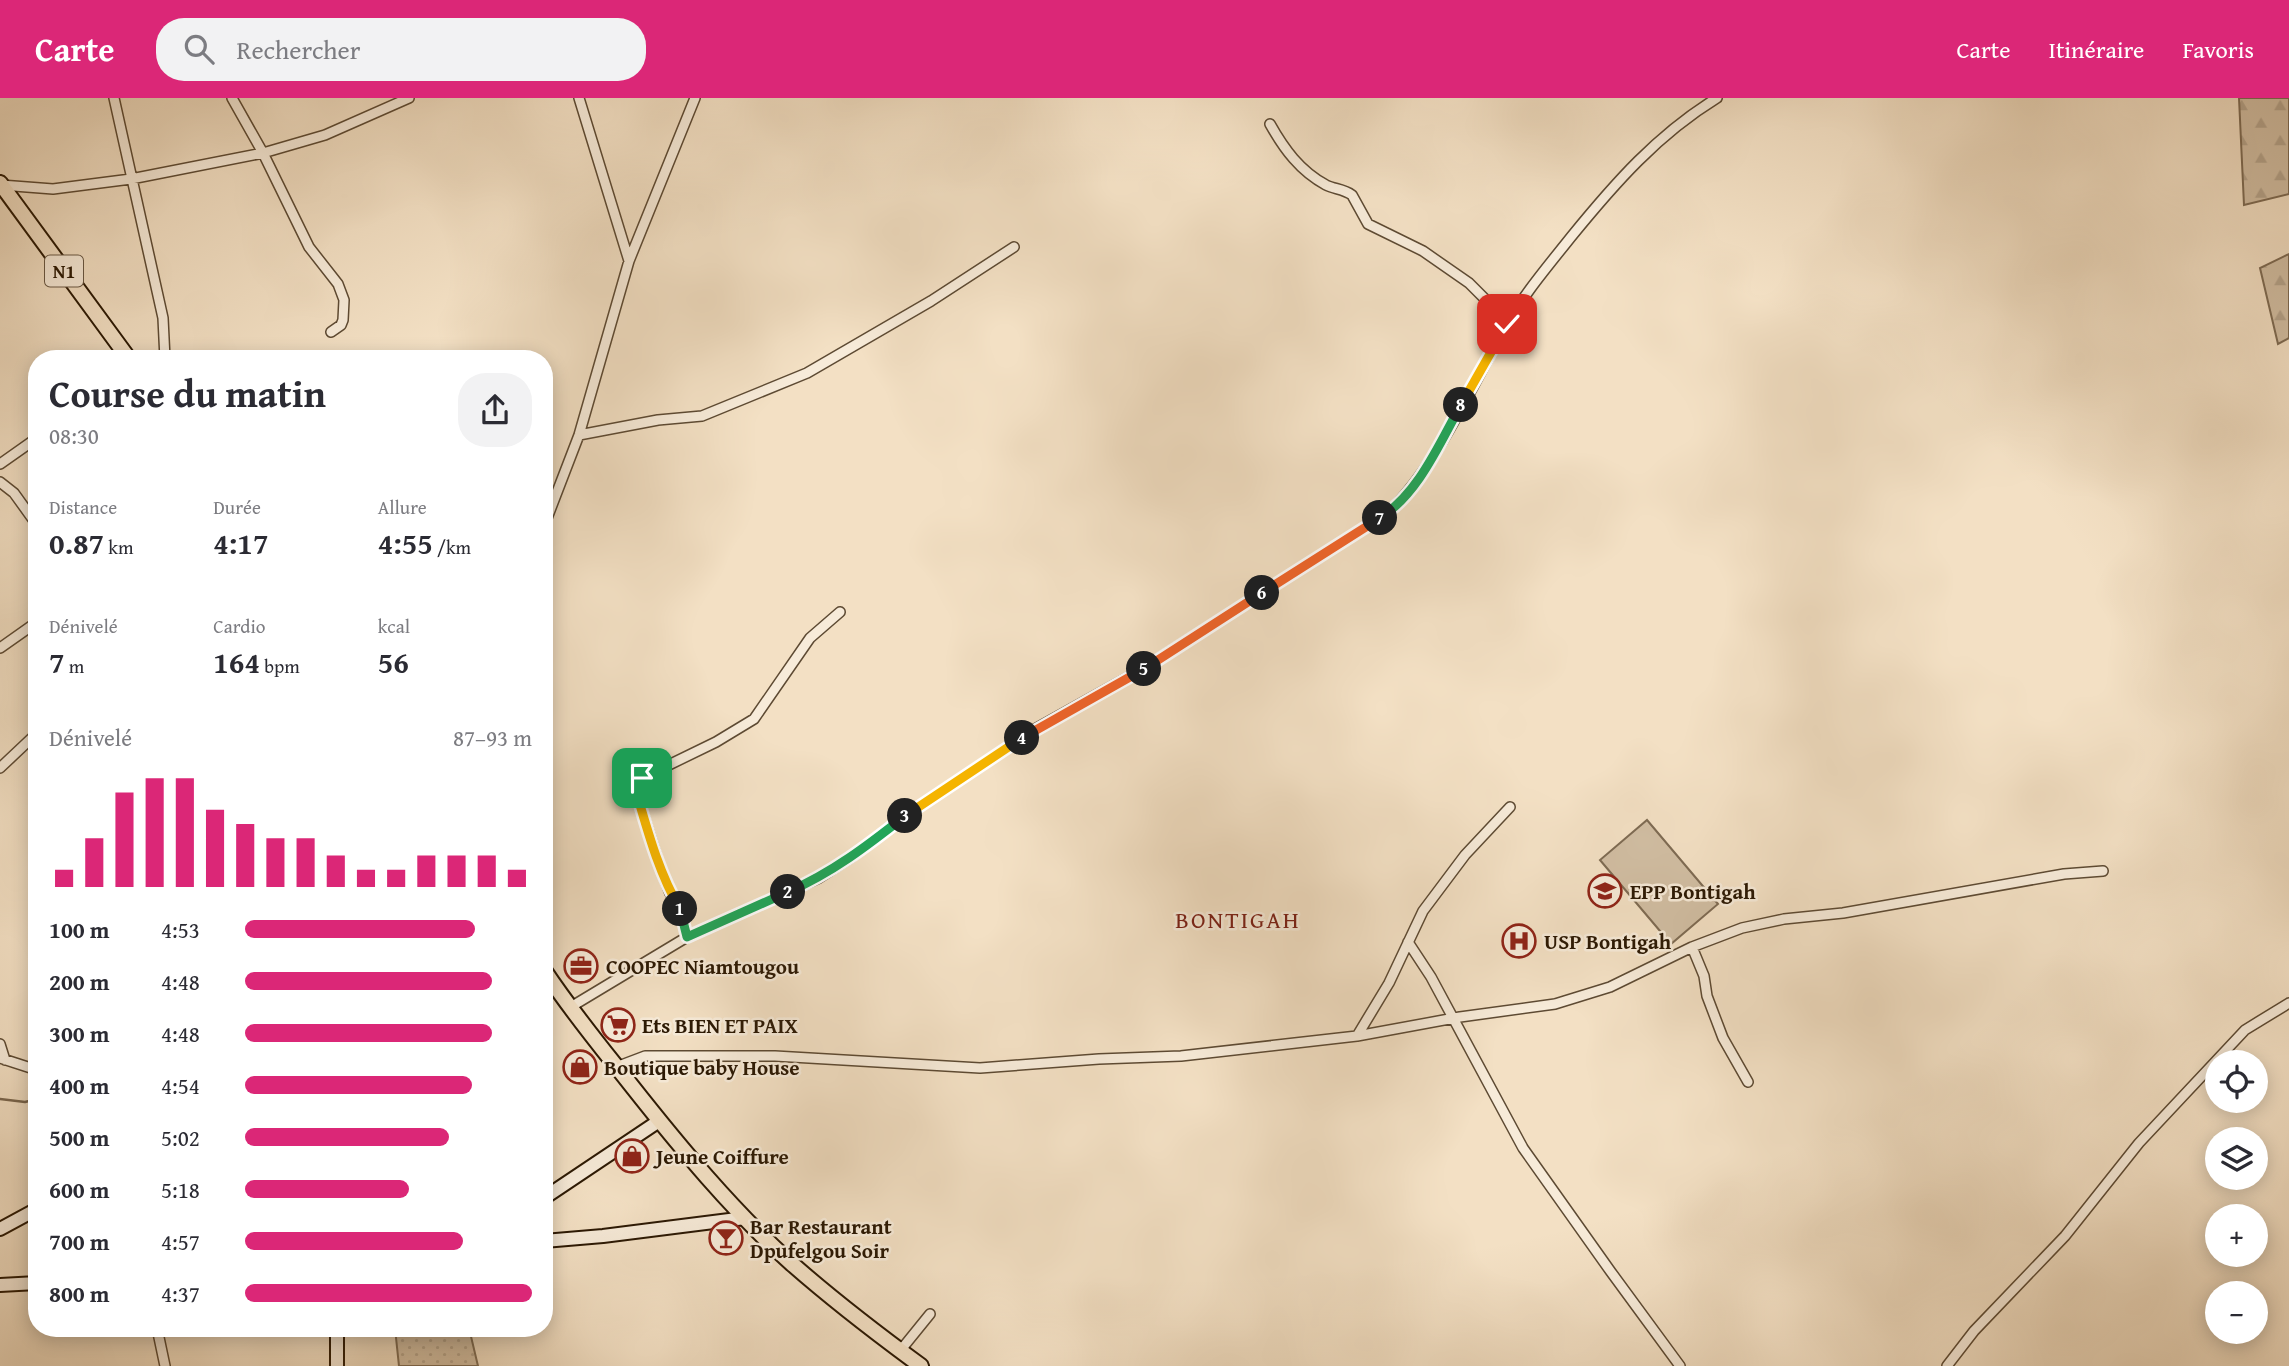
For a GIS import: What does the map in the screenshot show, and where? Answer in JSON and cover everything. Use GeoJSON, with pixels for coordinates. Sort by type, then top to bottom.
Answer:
{"type":"FeatureCollection","features":[{"type":"Feature","properties":{"kind":"highway","name":"N1"},"geometry":{"type":"LineString","coordinates":[[1,184],[121,350]]}},
{"type":"Feature","properties":{"kind":"highway"},"geometry":{"type":"LineString","coordinates":[[553,984],[569,1008],[659,1121],[745,1218],[831,1297],[921,1366]]}},
{"type":"Feature","properties":{"kind":"main road"},"geometry":{"type":"LineString","coordinates":[[553,1192],[659,1121]]}},
{"type":"Feature","properties":{"kind":"main road"},"geometry":{"type":"LineString","coordinates":[[0,1229],[28,1214]]}},
{"type":"Feature","properties":{"kind":"main road"},"geometry":{"type":"LineString","coordinates":[[553,1240],[745,1218]]}},
{"type":"Feature","properties":{"kind":"main road"},"geometry":{"type":"LineString","coordinates":[[0,1285],[28,1283]]}},
{"type":"Feature","properties":{"kind":"main road"},"geometry":{"type":"LineString","coordinates":[[337,1337],[337,1366]]}},
{"type":"Feature","properties":{"kind":"street"},"geometry":{"type":"LineString","coordinates":[[114,98],[163,318],[165,350]]}},
{"type":"Feature","properties":{"kind":"street"},"geometry":{"type":"LineString","coordinates":[[232,98],[309,247],[338,284],[344,300],[343,320],[341,325],[331,332]]}},
{"type":"Feature","properties":{"kind":"street"},"geometry":{"type":"LineString","coordinates":[[1,184],[53,190],[131,179],[262,153],[325,135],[409,98]]}},
{"type":"Feature","properties":{"kind":"street"},"geometry":{"type":"LineString","coordinates":[[579,98],[629,261]]}},
{"type":"Feature","properties":{"kind":"street"},"geometry":{"type":"LineString","coordinates":[[553,503],[579,435],[629,261],[695,98]]}},
{"type":"Feature","properties":{"kind":"street"},"geometry":{"type":"LineString","coordinates":[[569,1008],[687,937],[819,878],[908,814],[1035,729],[1141,670],[1388,512],[1407,495],[1427,466],[1511,318],[1537,279],[1615,183],[1669,131],[1717,98]]}},
{"type":"Feature","properties":{"kind":"street"},"geometry":{"type":"LineString","coordinates":[[1270,124],[1286,150],[1310,175],[1352,195],[1368,224],[1423,251],[1469,283],[1496,310],[1511,318]]}},
{"type":"Feature","properties":{"kind":"street"},"geometry":{"type":"LineString","coordinates":[[579,435],[658,420],[702,416],[807,373],[931,301],[1014,247]]}},
{"type":"Feature","properties":{"kind":"street"},"geometry":{"type":"LineString","coordinates":[[0,464],[28,444]]}},
{"type":"Feature","properties":{"kind":"street"},"geometry":{"type":"LineString","coordinates":[[0,482],[13,493],[28,514]]}},
{"type":"Feature","properties":{"kind":"street"},"geometry":{"type":"LineString","coordinates":[[687,937],[682,914],[670,893],[659,864],[637,788],[642,778],[716,742],[754,719],[810,638],[840,612]]}},
{"type":"Feature","properties":{"kind":"street"},"geometry":{"type":"LineString","coordinates":[[0,648],[28,628]]}},
{"type":"Feature","properties":{"kind":"street"},"geometry":{"type":"LineString","coordinates":[[0,768],[28,742]]}},
{"type":"Feature","properties":{"kind":"street"},"geometry":{"type":"LineString","coordinates":[[1357,1036],[1389,983],[1423,912],[1449,876],[1510,807]]}},
{"type":"Feature","properties":{"kind":"street"},"geometry":{"type":"LineString","coordinates":[[616,1067],[645,1056],[775,1056],[981,1068],[1181,1056],[1357,1036],[1555,1004],[1610,987],[1692,947],[1742,928],[2064,874],[2103,871]]}},
{"type":"Feature","properties":{"kind":"street"},"geometry":{"type":"LineString","coordinates":[[1408,942],[1432,976],[1452,1019],[1523,1147],[1680,1366]]}},
{"type":"Feature","properties":{"kind":"street"},"geometry":{"type":"LineString","coordinates":[[1692,947],[1723,1038],[1748,1082]]}},
{"type":"Feature","properties":{"kind":"street"},"geometry":{"type":"LineString","coordinates":[[1947,1366],[1974,1331],[2065,1236],[2139,1143],[2245,1030],[2289,1003]]}},
{"type":"Feature","properties":{"kind":"street"},"geometry":{"type":"LineString","coordinates":[[0,1044],[2,1059],[28,1067]]}},
{"type":"Feature","properties":{"kind":"street"},"geometry":{"type":"LineString","coordinates":[[900,1351],[930,1314]]}},
{"type":"Feature","properties":{"kind":"street"},"geometry":{"type":"LineString","coordinates":[[159,1337],[164,1366]]}},
{"type":"Feature","properties":{"kind":"green space"},"geometry":{"type":"Polygon","coordinates":[[[2239,98],[2289,98],[2289,194],[2244,205],[2239,98]]]}},
{"type":"Feature","properties":{"kind":"green space"},"geometry":{"type":"Polygon","coordinates":[[[2289,254],[2289,338],[2278,344],[2260,268],[2289,254]]]}},
{"type":"Feature","properties":{"kind":"green space"},"geometry":{"type":"Polygon","coordinates":[[[1647,820],[1718,904],[1671,944],[1600,860],[1647,820]]]}},
{"type":"Feature","properties":{"kind":"green space"},"geometry":{"type":"Polygon","coordinates":[[[396,1337],[471,1337],[478,1366],[399,1366],[396,1337]]]}},
{"type":"Feature","properties":{"kind":"waterway"},"geometry":{"type":"LineString","coordinates":[[0,1099],[28,1101]]}},
{"type":"Feature","properties":{"kind":"place","name":"EPP Bontigah"},"geometry":{"type":"Point","coordinates":[1605,891]}},
{"type":"Feature","properties":{"kind":"place","name":"USP Bontigah"},"geometry":{"type":"Point","coordinates":[1519,941]}},
{"type":"Feature","properties":{"kind":"place","name":"COOPEC Niamtougou"},"geometry":{"type":"Point","coordinates":[581,966]}},
{"type":"Feature","properties":{"kind":"place","name":"Ets BIEN ET PAIX"},"geometry":{"type":"Point","coordinates":[618,1025]}},
{"type":"Feature","properties":{"kind":"place","name":"Boutique baby House"},"geometry":{"type":"Point","coordinates":[580,1067]}},
{"type":"Feature","properties":{"kind":"place","name":"Jeune Coiffure"},"geometry":{"type":"Point","coordinates":[632,1156]}},
{"type":"Feature","properties":{"kind":"place","name":"Bar Restaurant Dpufelgou Soir"},"geometry":{"type":"Point","coordinates":[726,1238]}},
{"type":"Feature","properties":{"kind":"district","name":"BONTIGAH"},"geometry":{"type":"Point","coordinates":[1238,919]}},
{"type":"Feature","properties":{"kind":"route"},"geometry":{"type":"LineString","coordinates":[[642,778],[637,788],[638,798],[659,864],[670,893],[682,914],[687,937],[819,878],[908,814],[1035,729],[1141,670],[1388,512],[1407,495],[1427,466],[1507,324]]}}]}
